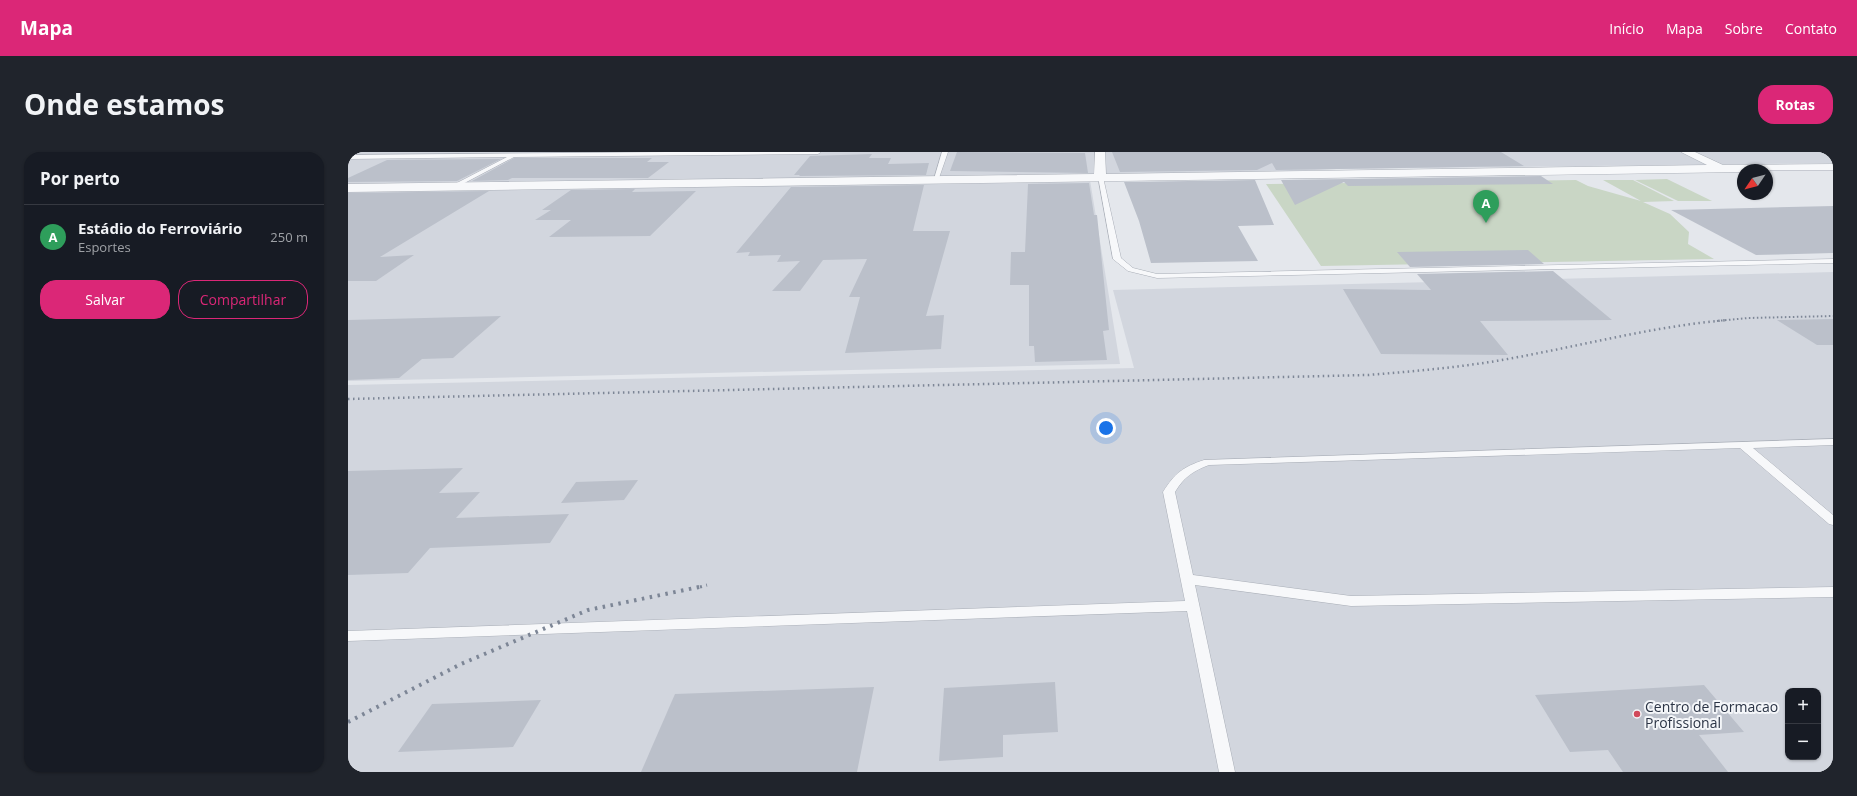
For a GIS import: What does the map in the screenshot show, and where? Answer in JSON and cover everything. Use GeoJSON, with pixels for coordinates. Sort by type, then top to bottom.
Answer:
{"type":"FeatureCollection","features":[{"type":"Feature","properties":{"kind":"street"},"geometry":{"type":"LineString","coordinates":[[1100,152],[1100,177]]}},
{"type":"Feature","properties":{"kind":"street"},"geometry":{"type":"LineString","coordinates":[[1686,152],[1724,169]]}},
{"type":"Feature","properties":{"kind":"street"},"geometry":{"type":"LineString","coordinates":[[348,188],[936,178],[1833,167]]}},
{"type":"Feature","properties":{"kind":"lane"},"geometry":{"type":"LineString","coordinates":[[455,186],[520,152]]}},
{"type":"Feature","properties":{"kind":"lane"},"geometry":{"type":"LineString","coordinates":[[348,157],[818,152]]}},
{"type":"Feature","properties":{"kind":"lane"},"geometry":{"type":"LineString","coordinates":[[936,178],[945,152]]}},
{"type":"Feature","properties":{"kind":"lane"},"geometry":{"type":"LineString","coordinates":[[1100,177],[1117,259],[1124,267],[1136,273],[1157,276],[1833,261]]}},
{"type":"Feature","properties":{"kind":"lane"},"geometry":{"type":"LineString","coordinates":[[1227,772],[1169,492],[1178,476],[1190,468],[1208,462],[1833,442]]}},
{"type":"Feature","properties":{"kind":"lane"},"geometry":{"type":"LineString","coordinates":[[1742,444],[1833,521]]}},
{"type":"Feature","properties":{"kind":"lane"},"geometry":{"type":"LineString","coordinates":[[1187,579],[1351,601],[1833,592]]}},
{"type":"Feature","properties":{"kind":"lane"},"geometry":{"type":"LineString","coordinates":[[348,636],[1193,606]]}},
{"type":"Feature","properties":{"kind":"shaded area"},"geometry":{"type":"Polygon","coordinates":[[[348,152],[1833,152],[1833,163],[1336,169],[1090,180],[1120,364],[348,381],[348,152]]]}},
{"type":"Feature","properties":{"kind":"shaded area"},"geometry":{"type":"Polygon","coordinates":[[[1833,272],[1833,772],[348,772],[348,385],[1134,368],[1113,290],[1833,272]]]}},
{"type":"Feature","properties":{"kind":"green space"},"geometry":{"type":"Polygon","coordinates":[[[1667,179],[1712,201],[1678,201],[1635,180],[1667,179]]]}},
{"type":"Feature","properties":{"kind":"green space"},"geometry":{"type":"Polygon","coordinates":[[[1576,180],[1588,186],[1641,201],[1603,180],[1633,180],[1674,201],[1643,202],[1670,214],[1689,232],[1688,244],[1714,259],[1321,266],[1266,184],[1576,180]]]}},
{"type":"Feature","properties":{"kind":"building"},"geometry":{"type":"Polygon","coordinates":[[[957,152],[1085,153],[1088,173],[950,171],[957,152]]]}},
{"type":"Feature","properties":{"kind":"building"},"geometry":{"type":"Polygon","coordinates":[[[1112,152],[1501,152],[1524,166],[1276,170],[1272,163],[1257,170],[1120,172],[1112,152]]]}},
{"type":"Feature","properties":{"kind":"building"},"geometry":{"type":"Polygon","coordinates":[[[872,154],[869,158],[891,158],[888,164],[929,163],[926,175],[794,175],[810,156],[872,154]]]}},
{"type":"Feature","properties":{"kind":"building"},"geometry":{"type":"Polygon","coordinates":[[[514,158],[652,158],[647,162],[669,162],[648,178],[512,178],[508,180],[472,181],[514,158]]]}},
{"type":"Feature","properties":{"kind":"building"},"geometry":{"type":"Polygon","coordinates":[[[501,159],[457,181],[348,182],[348,178],[387,160],[501,159]]]}},
{"type":"Feature","properties":{"kind":"building"},"geometry":{"type":"Polygon","coordinates":[[[1541,176],[1553,184],[1348,186],[1344,182],[1295,205],[1281,180],[1541,176]]]}},
{"type":"Feature","properties":{"kind":"building"},"geometry":{"type":"Polygon","coordinates":[[[1255,180],[1274,225],[1238,226],[1258,261],[1151,263],[1139,221],[1124,182],[1255,180]]]}},
{"type":"Feature","properties":{"kind":"building"},"geometry":{"type":"Polygon","coordinates":[[[1089,183],[1094,215],[1097,215],[1109,330],[1103,331],[1107,360],[1035,362],[1034,346],[1029,346],[1029,285],[1010,285],[1011,252],[1025,252],[1028,184],[1089,183]]]}},
{"type":"Feature","properties":{"kind":"building"},"geometry":{"type":"Polygon","coordinates":[[[924,185],[913,231],[950,231],[926,316],[944,315],[941,349],[845,353],[860,297],[849,297],[867,259],[823,260],[800,291],[772,291],[800,261],[777,262],[781,255],[748,256],[750,252],[736,253],[791,187],[924,185]]]}},
{"type":"Feature","properties":{"kind":"building"},"geometry":{"type":"Polygon","coordinates":[[[635,189],[632,192],[696,191],[650,236],[549,237],[571,220],[535,220],[551,210],[542,210],[571,190],[635,189]]]}},
{"type":"Feature","properties":{"kind":"building"},"geometry":{"type":"Polygon","coordinates":[[[489,191],[380,257],[414,255],[376,281],[348,281],[348,193],[489,191]]]}},
{"type":"Feature","properties":{"kind":"building"},"geometry":{"type":"Polygon","coordinates":[[[1833,206],[1833,253],[1756,255],[1671,210],[1833,206]]]}},
{"type":"Feature","properties":{"kind":"building"},"geometry":{"type":"Polygon","coordinates":[[[1528,250],[1544,264],[1410,267],[1397,252],[1528,250]]]}},
{"type":"Feature","properties":{"kind":"building"},"geometry":{"type":"Polygon","coordinates":[[[1553,271],[1612,320],[1480,321],[1508,355],[1381,354],[1343,289],[1431,290],[1417,274],[1553,271]]]}},
{"type":"Feature","properties":{"kind":"building"},"geometry":{"type":"Polygon","coordinates":[[[501,316],[453,358],[422,359],[399,378],[348,380],[348,320],[501,316]]]}},
{"type":"Feature","properties":{"kind":"building"},"geometry":{"type":"Polygon","coordinates":[[[1833,319],[1833,345],[1817,345],[1777,320],[1833,319]]]}},
{"type":"Feature","properties":{"kind":"building"},"geometry":{"type":"Polygon","coordinates":[[[463,468],[439,493],[480,492],[456,518],[569,514],[550,543],[430,548],[408,573],[348,575],[348,471],[463,468]]]}},
{"type":"Feature","properties":{"kind":"building"},"geometry":{"type":"Polygon","coordinates":[[[638,480],[624,500],[561,503],[576,482],[638,480]]]}},
{"type":"Feature","properties":{"kind":"building"},"geometry":{"type":"Polygon","coordinates":[[[1055,682],[1058,732],[1003,735],[1003,757],[939,761],[944,688],[1055,682]]]}},
{"type":"Feature","properties":{"kind":"building","name":"Centro de Formacao Profissional"},"geometry":{"type":"Polygon","coordinates":[[[1704,685],[1744,732],[1699,735],[1728,772],[1623,772],[1608,750],[1570,752],[1535,695],[1704,685]]]}},
{"type":"Feature","properties":{"kind":"building"},"geometry":{"type":"Polygon","coordinates":[[[874,687],[857,772],[641,772],[675,694],[874,687]]]}},
{"type":"Feature","properties":{"kind":"building"},"geometry":{"type":"Polygon","coordinates":[[[541,700],[513,747],[398,752],[432,704],[541,700]]]}},
{"type":"Feature","properties":{"kind":"railway"},"geometry":{"type":"LineString","coordinates":[[1717,321],[1748,318],[1833,316]]}},
{"type":"Feature","properties":{"kind":"railway"},"geometry":{"type":"LineString","coordinates":[[348,399],[1368,375],[1477,364],[1540,353],[1647,331],[1728,320]]}},
{"type":"Feature","properties":{"kind":"railway"},"geometry":{"type":"LineString","coordinates":[[702,586],[707,585]]}},
{"type":"Feature","properties":{"kind":"railway"},"geometry":{"type":"LineString","coordinates":[[348,722],[461,664],[588,610],[702,586]]}},
{"type":"Feature","properties":{"kind":"place","name":"Estádio do Ferroviário"},"geometry":{"type":"Point","coordinates":[1486,223]}},
{"type":"Feature","properties":{"kind":"place","name":"Centro de Formacao Profissional"},"geometry":{"type":"Point","coordinates":[1637,714]}}]}
